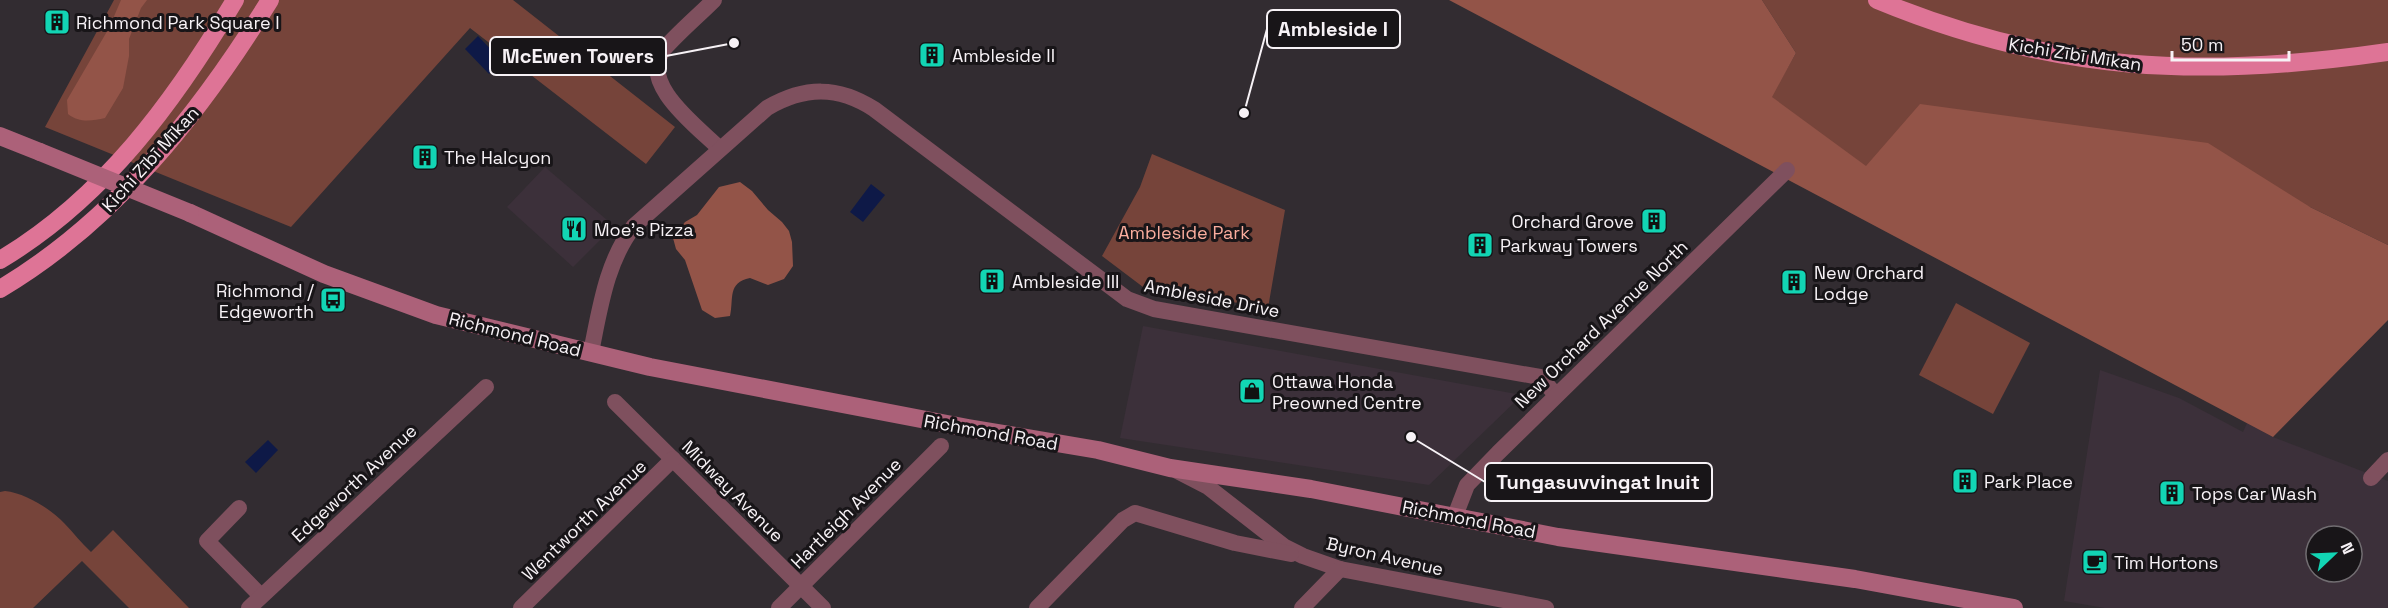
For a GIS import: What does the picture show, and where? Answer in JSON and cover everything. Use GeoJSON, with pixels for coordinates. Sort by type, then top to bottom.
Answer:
{"type":"FeatureCollection","features":[{"type":"Feature","properties":{"kind":"highway","name":"Kichi Zībī Mīkan"},"geometry":{"type":"LineString","coordinates":[[0,260],[46,230],[110,173],[187,77],[235,0]]}},
{"type":"Feature","properties":{"kind":"highway","name":"Kichi Zībī Mīkan"},"geometry":{"type":"LineString","coordinates":[[0,289],[66,244],[145,170],[213,88],[270,0]]}},
{"type":"Feature","properties":{"kind":"highway","name":"Kichi Zībī Mīkan"},"geometry":{"type":"LineString","coordinates":[[1877,0],[1984,39],[2055,55],[2125,65],[2247,67],[2335,60],[2388,52]]}},
{"type":"Feature","properties":{"kind":"main road","name":"Richmond Road"},"geometry":{"type":"LineString","coordinates":[[0,136],[190,213],[324,274],[436,315],[674,372],[968,428],[1098,450],[1170,468],[1311,489],[1558,537],[1855,579],[2014,608]]}},
{"type":"Feature","properties":{"kind":"street"},"geometry":{"type":"LineString","coordinates":[[714,0],[664,49],[656,74],[663,91],[720,149]]}},
{"type":"Feature","properties":{"kind":"street","name":"Ambleside Drive"},"geometry":{"type":"LineString","coordinates":[[591,352],[616,254],[627,235],[647,213],[757,116],[778,101],[814,92],[842,93],[874,109],[1127,299],[1154,309],[1540,377],[1556,395]]}},
{"type":"Feature","properties":{"kind":"street","name":"New Orchard Avenue North"},"geometry":{"type":"LineString","coordinates":[[1455,516],[1467,485],[1787,170]]}},
{"type":"Feature","properties":{"kind":"street","name":"Edgeworth Avenue"},"geometry":{"type":"LineString","coordinates":[[255,602],[486,387]]}},
{"type":"Feature","properties":{"kind":"street","name":"Midway Avenue"},"geometry":{"type":"LineString","coordinates":[[615,402],[823,608]]}},
{"type":"Feature","properties":{"kind":"street","name":"Hartleigh Avenue"},"geometry":{"type":"LineString","coordinates":[[779,608],[941,446]]}},
{"type":"Feature","properties":{"kind":"street","name":"Wentworth Avenue"},"geometry":{"type":"LineString","coordinates":[[521,608],[674,459]]}},
{"type":"Feature","properties":{"kind":"street"},"geometry":{"type":"LineString","coordinates":[[2371,478],[2388,460]]}},
{"type":"Feature","properties":{"kind":"street","name":"Byron Avenue"},"geometry":{"type":"LineString","coordinates":[[1170,468],[1208,487],[1285,546],[1303,556],[1340,569],[1546,608]]}},
{"type":"Feature","properties":{"kind":"street"},"geometry":{"type":"LineString","coordinates":[[239,508],[207,541],[255,602]]}},
{"type":"Feature","properties":{"kind":"street"},"geometry":{"type":"LineString","coordinates":[[1036,608],[1123,520],[1135,513],[1235,543],[1303,556]]}},
{"type":"Feature","properties":{"kind":"street"},"geometry":{"type":"LineString","coordinates":[[1302,608],[1340,569]]}},
{"type":"Feature","properties":{"kind":"shaded area"},"geometry":{"type":"Polygon","coordinates":[[[121,0],[147,0],[141,8],[129,39],[129,56],[123,88],[105,118],[77,119],[68,114],[67,100],[109,28],[121,0]]]}},
{"type":"Feature","properties":{"kind":"shaded area"},"geometry":{"type":"Polygon","coordinates":[[[1449,0],[1762,0],[1796,53],[1772,97],[1866,166],[1920,104],[2208,143],[2310,207],[2388,245],[2388,320],[2273,437],[1449,0]]]}},
{"type":"Feature","properties":{"kind":"shaded area"},"geometry":{"type":"Polygon","coordinates":[[[545,167],[614,226],[573,267],[507,207],[545,167]]]}},
{"type":"Feature","properties":{"kind":"shaded area"},"geometry":{"type":"Polygon","coordinates":[[[740,182],[752,191],[789,231],[793,266],[784,279],[768,285],[750,278],[743,280],[733,292],[730,316],[715,318],[702,310],[685,260],[676,249],[673,238],[685,222],[697,215],[719,187],[740,182]]]}},
{"type":"Feature","properties":{"kind":"shaded area"},"geometry":{"type":"Polygon","coordinates":[[[1143,326],[1522,395],[1429,485],[1120,438],[1143,326]]]}},
{"type":"Feature","properties":{"kind":"shaded area"},"geometry":{"type":"Polygon","coordinates":[[[2100,370],[2179,398],[2243,432],[2247,423],[2273,437],[2388,481],[2388,608],[2105,608],[2064,601],[2100,370]]]}},
{"type":"Feature","properties":{"kind":"green space"},"geometry":{"type":"Polygon","coordinates":[[[114,0],[513,0],[675,127],[646,164],[470,28],[291,227],[45,127],[114,0]]]}},
{"type":"Feature","properties":{"kind":"green space"},"geometry":{"type":"Polygon","coordinates":[[[1762,0],[2388,0],[2388,245],[2310,207],[1866,167],[1771,97],[1796,53],[1762,0]]]}},
{"type":"Feature","properties":{"kind":"green space","name":"Ambleside Park"},"geometry":{"type":"Polygon","coordinates":[[[1152,154],[1285,210],[1268,308],[1143,287],[1102,256],[1140,187],[1152,154]]]}},
{"type":"Feature","properties":{"kind":"green space"},"geometry":{"type":"Polygon","coordinates":[[[1956,303],[2030,343],[1993,414],[1919,375],[1956,303]]]}},
{"type":"Feature","properties":{"kind":"green space"},"geometry":{"type":"Polygon","coordinates":[[[5,491],[29,498],[45,507],[59,518],[91,552],[113,530],[189,608],[129,608],[82,561],[33,608],[0,608],[0,492],[5,491]]]}},
{"type":"Feature","properties":{"kind":"water"},"geometry":{"type":"Polygon","coordinates":[[[478,36],[502,61],[489,74],[465,49],[478,36]]]}},
{"type":"Feature","properties":{"kind":"water"},"geometry":{"type":"Polygon","coordinates":[[[871,184],[885,195],[863,222],[850,212],[871,184]]]}},
{"type":"Feature","properties":{"kind":"water"},"geometry":{"type":"Polygon","coordinates":[[[268,440],[278,450],[256,473],[245,462],[268,440]]]}},
{"type":"Feature","properties":{"kind":"place","name":"Richmond Park Square I"},"geometry":{"type":"Point","coordinates":[57,22]}},
{"type":"Feature","properties":{"kind":"place","name":"McEwen Towers"},"geometry":{"type":"Point","coordinates":[734,43]}},
{"type":"Feature","properties":{"kind":"place","name":"Ambleside II"},"geometry":{"type":"Point","coordinates":[932,55]}},
{"type":"Feature","properties":{"kind":"place","name":"Ambleside I"},"geometry":{"type":"Point","coordinates":[1244,113]}},
{"type":"Feature","properties":{"kind":"place","name":"The Halcyon"},"geometry":{"type":"Point","coordinates":[425,157]}},
{"type":"Feature","properties":{"kind":"place","name":"Orchard Grove"},"geometry":{"type":"Point","coordinates":[1654,221]}},
{"type":"Feature","properties":{"kind":"place","name":"Moe's Pizza"},"geometry":{"type":"Point","coordinates":[574,229]}},
{"type":"Feature","properties":{"kind":"place","name":"Parkway Towers"},"geometry":{"type":"Point","coordinates":[1480,245]}},
{"type":"Feature","properties":{"kind":"place","name":"Ambleside III"},"geometry":{"type":"Point","coordinates":[992,281]}},
{"type":"Feature","properties":{"kind":"place","name":"New Orchard Lodge"},"geometry":{"type":"Point","coordinates":[1794,282]}},
{"type":"Feature","properties":{"kind":"place","name":"Richmond / Edgeworth"},"geometry":{"type":"Point","coordinates":[333,300]}},
{"type":"Feature","properties":{"kind":"place","name":"Ottawa Honda Preowned Centre"},"geometry":{"type":"Point","coordinates":[1252,391]}},
{"type":"Feature","properties":{"kind":"place","name":"Tungasuvvingat Inuit"},"geometry":{"type":"Point","coordinates":[1411,437]}},
{"type":"Feature","properties":{"kind":"place","name":"Park Place"},"geometry":{"type":"Point","coordinates":[1965,481]}},
{"type":"Feature","properties":{"kind":"place","name":"Tops Car Wash"},"geometry":{"type":"Point","coordinates":[2172,493]}},
{"type":"Feature","properties":{"kind":"place","name":"Tim Hortons"},"geometry":{"type":"Point","coordinates":[2095,562]}}]}
